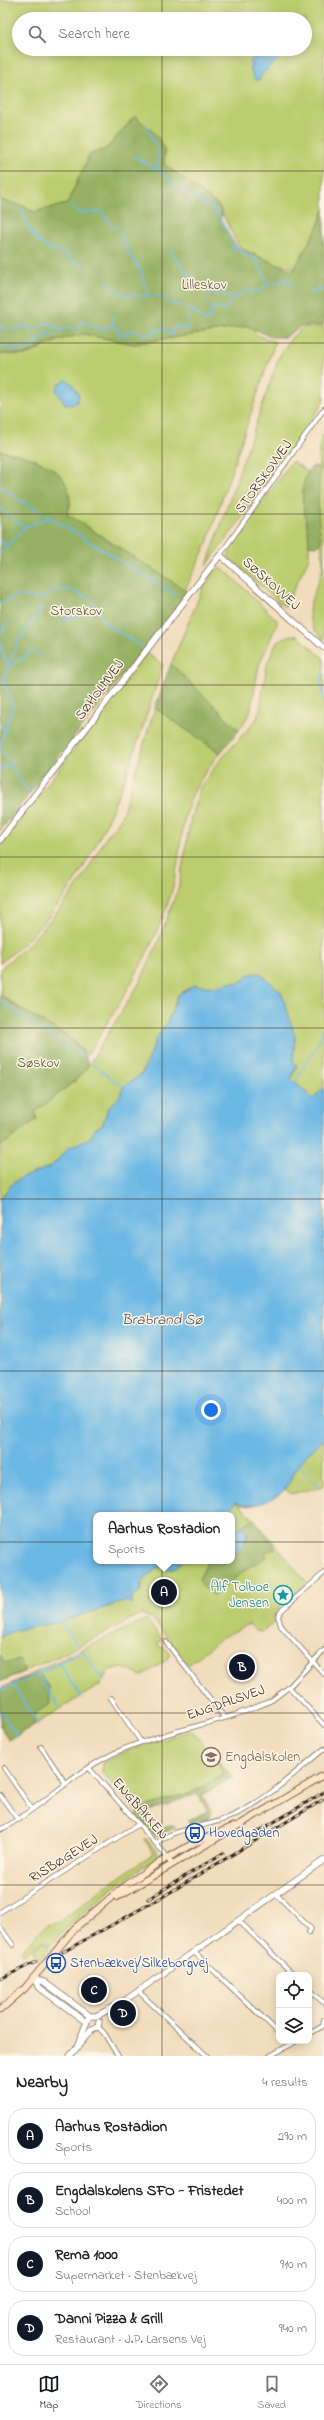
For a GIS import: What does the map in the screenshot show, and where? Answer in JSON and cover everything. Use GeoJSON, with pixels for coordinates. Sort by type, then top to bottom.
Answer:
{"type":"FeatureCollection","features":[{"type":"Feature","properties":{"kind":"main road"},"geometry":{"type":"LineString","coordinates":[[107,1902],[324,1775]]}},
{"type":"Feature","properties":{"kind":"main road"},"geometry":{"type":"LineString","coordinates":[[0,2010],[33,1978],[75,1928],[127,1884],[194,1843],[235,1826]]}},
{"type":"Feature","properties":{"kind":"street","name":"STORSKOVVEJ"},"geometry":{"type":"LineString","coordinates":[[220,555],[324,410]]}},
{"type":"Feature","properties":{"kind":"street","name":"SØSKOVVEJ"},"geometry":{"type":"LineString","coordinates":[[220,555],[324,648]]}},
{"type":"Feature","properties":{"kind":"street","name":"SØHOLMVEJ"},"geometry":{"type":"LineString","coordinates":[[0,840],[220,555]]}},
{"type":"Feature","properties":{"kind":"street"},"geometry":{"type":"LineString","coordinates":[[324,1573],[282,1610],[278,1619],[324,1674]]}},
{"type":"Feature","properties":{"kind":"street"},"geometry":{"type":"LineString","coordinates":[[166,1642],[224,1717]]}},
{"type":"Feature","properties":{"kind":"street","name":"ENGDALSVEJ"},"geometry":{"type":"LineString","coordinates":[[0,1830],[18,1820],[89,1768],[119,1750],[262,1705],[289,1687],[324,1650]]}},
{"type":"Feature","properties":{"kind":"street"},"geometry":{"type":"LineString","coordinates":[[289,1687],[324,1725]]}},
{"type":"Feature","properties":{"kind":"street"},"geometry":{"type":"LineString","coordinates":[[111,1698],[141,1742]]}},
{"type":"Feature","properties":{"kind":"street"},"geometry":{"type":"LineString","coordinates":[[41,1748],[66,1784]]}},
{"type":"Feature","properties":{"kind":"street"},"geometry":{"type":"LineString","coordinates":[[156,1844],[172,1833],[203,1826],[239,1813],[258,1802],[324,1749]]}},
{"type":"Feature","properties":{"kind":"street"},"geometry":{"type":"LineString","coordinates":[[4,1768],[32,1809]]}},
{"type":"Feature","properties":{"kind":"street","name":"ENGBAKKEN"},"geometry":{"type":"LineString","coordinates":[[89,1768],[139,1824],[168,1858],[172,1865]]}},
{"type":"Feature","properties":{"kind":"street"},"geometry":{"type":"LineString","coordinates":[[0,1795],[18,1820]]}},
{"type":"Feature","properties":{"kind":"street","name":"RISBØGEVEJ"},"geometry":{"type":"LineString","coordinates":[[0,1912],[139,1824]]}},
{"type":"Feature","properties":{"kind":"street"},"geometry":{"type":"LineString","coordinates":[[70,2056],[95,2022],[323,1862]]}},
{"type":"Feature","properties":{"kind":"street"},"geometry":{"type":"LineString","coordinates":[[276,1894],[311,1930],[309,1932]]}},
{"type":"Feature","properties":{"kind":"street"},"geometry":{"type":"LineString","coordinates":[[238,1921],[291,1972]]}},
{"type":"Feature","properties":{"kind":"street"},"geometry":{"type":"LineString","coordinates":[[0,1927],[12,1945]]}},
{"type":"Feature","properties":{"kind":"street"},"geometry":{"type":"LineString","coordinates":[[194,1952],[276,2030]]}},
{"type":"Feature","properties":{"kind":"street"},"geometry":{"type":"LineString","coordinates":[[33,1978],[44,1982],[95,2022],[104,2033],[118,2056]]}},
{"type":"Feature","properties":{"kind":"street"},"geometry":{"type":"LineString","coordinates":[[33,1978],[40,1988],[86,2024]]}},
{"type":"Feature","properties":{"kind":"street"},"geometry":{"type":"LineString","coordinates":[[138,1991],[207,2056]]}},
{"type":"Feature","properties":{"kind":"street"},"geometry":{"type":"LineString","coordinates":[[312,1992],[324,2003]]}},
{"type":"Feature","properties":{"kind":"street"},"geometry":{"type":"LineString","coordinates":[[312,2032],[323,2027],[324,2020]]}},
{"type":"Feature","properties":{"kind":"street"},"geometry":{"type":"LineString","coordinates":[[86,2024],[95,2022]]}},
{"type":"Feature","properties":{"kind":"street"},"geometry":{"type":"LineString","coordinates":[[86,2024],[95,2022]]}},
{"type":"Feature","properties":{"kind":"street"},"geometry":{"type":"LineString","coordinates":[[78,2045],[86,2024]]}},
{"type":"Feature","properties":{"kind":"street"},"geometry":{"type":"LineString","coordinates":[[270,2056],[292,2044]]}},
{"type":"Feature","properties":{"kind":"green space"},"geometry":{"type":"Polygon","coordinates":[[[0,0],[324,0],[324,211],[318,226],[295,268],[276,264],[239,247],[219,206],[164,164],[165,149],[135,116],[106,149],[92,154],[88,158],[67,204],[34,212],[23,206],[0,200],[0,0]]]}},
{"type":"Feature","properties":{"kind":"green space","name":"Lilleskov"},"geometry":{"type":"Polygon","coordinates":[[[135,116],[157,136],[163,148],[164,164],[219,206],[222,215],[220,219],[237,248],[293,271],[318,226],[324,210],[324,325],[301,326],[285,337],[271,337],[248,326],[133,344],[84,334],[55,341],[26,355],[0,354],[0,200],[23,206],[34,212],[67,204],[91,154],[106,149],[135,116]]]}},
{"type":"Feature","properties":{"kind":"green space"},"geometry":{"type":"Polygon","coordinates":[[[249,326],[259,336],[275,342],[207,543],[185,590],[67,514],[71,503],[37,460],[0,451],[0,354],[26,355],[69,336],[84,334],[133,344],[249,326]]]}},
{"type":"Feature","properties":{"kind":"green space"},"geometry":{"type":"Polygon","coordinates":[[[304,327],[324,327],[324,401],[282,464],[207,565],[279,357],[292,337],[304,327]]]}},
{"type":"Feature","properties":{"kind":"green space"},"geometry":{"type":"Polygon","coordinates":[[[324,434],[324,640],[315,631],[310,622],[309,613],[310,604],[323,564],[316,496],[319,481],[319,449],[324,434]]]}},
{"type":"Feature","properties":{"kind":"green space","name":"Storskov"},"geometry":{"type":"Polygon","coordinates":[[[0,451],[32,458],[51,468],[65,482],[69,492],[70,502],[67,514],[188,592],[0,831],[0,451]]]}},
{"type":"Feature","properties":{"kind":"green space"},"geometry":{"type":"Polygon","coordinates":[[[292,461],[308,472],[303,499],[309,532],[309,558],[285,607],[228,557],[231,547],[292,461]]]}},
{"type":"Feature","properties":{"kind":"green space"},"geometry":{"type":"Polygon","coordinates":[[[313,466],[320,467],[318,510],[321,543],[315,546],[309,545],[303,504],[304,483],[307,474],[313,466]]]}},
{"type":"Feature","properties":{"kind":"green space"},"geometry":{"type":"Polygon","coordinates":[[[220,568],[226,571],[277,620],[277,624],[259,665],[250,713],[239,730],[171,664],[202,590],[216,569],[220,568]]]}},
{"type":"Feature","properties":{"kind":"green space"},"geometry":{"type":"Polygon","coordinates":[[[290,635],[298,636],[324,659],[324,1088],[313,1099],[291,1079],[297,1066],[293,1062],[295,1037],[250,974],[238,984],[233,982],[217,988],[194,985],[178,995],[168,1021],[156,1039],[142,1074],[123,1087],[120,1096],[108,1108],[103,1124],[95,1129],[90,1138],[68,1148],[52,1166],[21,1178],[12,1184],[0,1199],[0,1147],[36,1119],[35,1112],[76,1080],[88,1066],[139,984],[157,945],[179,886],[191,816],[200,788],[215,766],[256,720],[260,710],[267,664],[277,642],[290,635]]]}},
{"type":"Feature","properties":{"kind":"green space"},"geometry":{"type":"Polygon","coordinates":[[[147,653],[163,665],[136,747],[121,788],[104,827],[85,865],[62,900],[34,933],[0,963],[0,847],[147,653]]]}},
{"type":"Feature","properties":{"kind":"green space"},"geometry":{"type":"Polygon","coordinates":[[[171,664],[239,730],[220,753],[155,708],[171,664]]]}},
{"type":"Feature","properties":{"kind":"green space"},"geometry":{"type":"Polygon","coordinates":[[[155,708],[220,753],[209,767],[192,796],[186,813],[172,889],[153,941],[122,999],[87,1055],[69,1036],[44,1024],[1,995],[0,969],[27,946],[59,910],[81,881],[105,839],[121,818],[155,708]]]}},
{"type":"Feature","properties":{"kind":"green space","name":"Søskov"},"geometry":{"type":"Polygon","coordinates":[[[0,994],[10,1002],[65,1035],[76,1044],[84,1055],[88,1066],[76,1080],[35,1112],[37,1119],[0,1147],[0,994]]]}},
{"type":"Feature","properties":{"kind":"green space"},"geometry":{"type":"Polygon","coordinates":[[[324,1440],[324,1486],[291,1494],[285,1489],[293,1475],[306,1456],[324,1440]]]}},
{"type":"Feature","properties":{"kind":"green space"},"geometry":{"type":"Polygon","coordinates":[[[236,1502],[254,1519],[307,1583],[278,1609],[273,1617],[275,1622],[262,1632],[256,1631],[249,1624],[223,1637],[188,1665],[153,1619],[141,1614],[57,1657],[0,1682],[0,1636],[17,1630],[60,1622],[132,1599],[132,1596],[143,1589],[141,1586],[143,1583],[142,1581],[159,1567],[164,1570],[173,1569],[179,1564],[235,1564],[235,1512],[228,1512],[236,1502]]]}},
{"type":"Feature","properties":{"kind":"green space"},"geometry":{"type":"Polygon","coordinates":[[[254,1519],[276,1549],[265,1552],[267,1557],[249,1567],[214,1596],[203,1587],[199,1579],[206,1564],[235,1564],[235,1552],[241,1548],[248,1533],[241,1526],[254,1519]]]}},
{"type":"Feature","properties":{"kind":"green space"},"geometry":{"type":"Polygon","coordinates":[[[144,1620],[147,1620],[162,1640],[158,1643],[159,1647],[165,1648],[171,1655],[158,1666],[141,1676],[122,1667],[109,1670],[100,1685],[9,1740],[0,1726],[0,1689],[144,1620]]]}},
{"type":"Feature","properties":{"kind":"green space"},"geometry":{"type":"Polygon","coordinates":[[[0,1654],[4,1663],[19,1660],[25,1671],[0,1681],[0,1654]]]}},
{"type":"Feature","properties":{"kind":"green space"},"geometry":{"type":"Polygon","coordinates":[[[39,1673],[49,1687],[50,1704],[34,1714],[34,1725],[9,1740],[0,1726],[0,1689],[39,1673]]]}},
{"type":"Feature","properties":{"kind":"green space"},"geometry":{"type":"Polygon","coordinates":[[[192,1730],[224,1773],[200,1789],[139,1809],[137,1812],[102,1772],[103,1763],[127,1751],[192,1730]]]}},
{"type":"Feature","properties":{"kind":"green space"},"geometry":{"type":"Polygon","coordinates":[[[212,1755],[233,1777],[202,1795],[212,1812],[209,1819],[189,1823],[188,1820],[208,1811],[197,1794],[146,1812],[144,1819],[154,1831],[174,1825],[176,1827],[158,1836],[154,1835],[136,1816],[139,1809],[200,1789],[224,1774],[212,1755]]]}},
{"type":"Feature","properties":{"kind":"green space"},"geometry":{"type":"Polygon","coordinates":[[[145,1838],[157,1851],[156,1858],[101,1898],[52,1944],[43,1941],[23,1955],[21,1952],[46,1925],[60,1922],[99,1891],[154,1853],[144,1839],[145,1838]]]}},
{"type":"Feature","properties":{"kind":"green space"},"geometry":{"type":"Polygon","coordinates":[[[43,1942],[51,1946],[41,1957],[36,1959],[35,1953],[32,1951],[43,1942]]]}},
{"type":"Feature","properties":{"kind":"water"},"geometry":{"type":"Polygon","coordinates":[[[259,56],[281,56],[264,72],[259,80],[255,80],[250,69],[251,60],[259,56]]]}},
{"type":"Feature","properties":{"kind":"water"},"geometry":{"type":"Polygon","coordinates":[[[66,380],[72,383],[79,396],[77,402],[72,405],[65,404],[56,390],[59,384],[66,380]]]}},
{"type":"Feature","properties":{"kind":"water","name":"Brabrand Sø"},"geometry":{"type":"Polygon","coordinates":[[[260,973],[281,992],[295,1037],[293,1062],[297,1065],[291,1079],[313,1099],[324,1088],[324,1440],[312,1449],[302,1461],[286,1488],[276,1496],[262,1503],[248,1506],[241,1505],[236,1502],[228,1512],[93,1512],[93,1564],[179,1564],[173,1569],[164,1570],[159,1566],[142,1581],[143,1582],[140,1586],[143,1589],[132,1596],[132,1604],[126,1601],[60,1622],[17,1630],[0,1636],[0,1199],[12,1184],[21,1178],[52,1166],[68,1148],[90,1138],[95,1129],[103,1124],[108,1108],[120,1096],[123,1087],[142,1074],[156,1039],[168,1021],[178,995],[194,985],[217,987],[233,982],[238,984],[250,974],[260,973]]]}},
{"type":"Feature","properties":{"kind":"water"},"geometry":{"type":"Polygon","coordinates":[[[241,1526],[247,1530],[243,1545],[235,1553],[235,1547],[238,1543],[235,1542],[235,1531],[241,1526]]]}},
{"type":"Feature","properties":{"kind":"waterway"},"geometry":{"type":"LineString","coordinates":[[146,125],[158,151],[158,170],[181,189],[217,212],[236,249]]}},
{"type":"Feature","properties":{"kind":"waterway"},"geometry":{"type":"LineString","coordinates":[[134,157],[158,170]]}},
{"type":"Feature","properties":{"kind":"waterway"},"geometry":{"type":"LineString","coordinates":[[72,203],[74,208],[81,212],[103,213],[111,225],[118,230]]}},
{"type":"Feature","properties":{"kind":"waterway"},"geometry":{"type":"LineString","coordinates":[[22,209],[28,226],[37,240],[50,249],[68,253],[68,258],[85,267]]}},
{"type":"Feature","properties":{"kind":"waterway"},"geometry":{"type":"LineString","coordinates":[[121,232],[130,256],[141,270],[148,297]]}},
{"type":"Feature","properties":{"kind":"waterway"},"geometry":{"type":"LineString","coordinates":[[232,247],[255,259],[269,285]]}},
{"type":"Feature","properties":{"kind":"waterway"},"geometry":{"type":"LineString","coordinates":[[170,250],[196,285]]}},
{"type":"Feature","properties":{"kind":"waterway"},"geometry":{"type":"LineString","coordinates":[[188,320],[189,309],[194,310],[206,321],[210,318],[209,310],[212,307],[225,310],[228,304],[249,289],[252,292],[258,292],[267,285],[287,280],[293,286]]}},
{"type":"Feature","properties":{"kind":"waterway"},"geometry":{"type":"LineString","coordinates":[[107,282],[125,296],[159,296],[165,298],[171,304],[181,306]]}},
{"type":"Feature","properties":{"kind":"waterway"},"geometry":{"type":"LineString","coordinates":[[199,287],[205,292],[235,297]]}},
{"type":"Feature","properties":{"kind":"waterway"},"geometry":{"type":"LineString","coordinates":[[307,291],[315,293],[318,287],[324,292]]}},
{"type":"Feature","properties":{"kind":"waterway"},"geometry":{"type":"LineString","coordinates":[[113,317],[113,325]]}},
{"type":"Feature","properties":{"kind":"waterway"},"geometry":{"type":"LineString","coordinates":[[0,326],[15,329],[26,326],[31,330],[48,323],[61,330],[80,326],[82,321],[101,330],[113,326],[117,328],[119,334],[123,335],[134,330],[142,334],[148,334],[163,328],[172,335],[175,325],[188,330],[189,325]]}},
{"type":"Feature","properties":{"kind":"waterway"},"geometry":{"type":"LineString","coordinates":[[0,348],[5,346],[10,350],[13,349],[17,351],[21,348],[27,351],[30,347],[36,347],[39,339],[45,337],[47,333],[55,334],[61,330]]}},
{"type":"Feature","properties":{"kind":"waterway"},"geometry":{"type":"LineString","coordinates":[[0,487],[16,497]]}},
{"type":"Feature","properties":{"kind":"waterway"},"geometry":{"type":"LineString","coordinates":[[19,499],[175,594]]}},
{"type":"Feature","properties":{"kind":"waterway"},"geometry":{"type":"LineString","coordinates":[[0,509],[24,527]]}},
{"type":"Feature","properties":{"kind":"waterway"},"geometry":{"type":"LineString","coordinates":[[0,553],[26,526],[49,518]]}},
{"type":"Feature","properties":{"kind":"waterway"},"geometry":{"type":"LineString","coordinates":[[0,541],[7,545]]}},
{"type":"Feature","properties":{"kind":"waterway"},"geometry":{"type":"LineString","coordinates":[[0,603],[19,596],[44,598],[49,593],[56,590],[63,589],[77,592],[95,605],[108,625],[143,647]]}},
{"type":"Feature","properties":{"kind":"waterway"},"geometry":{"type":"LineString","coordinates":[[0,745],[13,706],[3,680],[17,643],[39,613],[44,598]]}},
{"type":"Feature","properties":{"kind":"waterway"},"geometry":{"type":"LineString","coordinates":[[60,621],[98,610]]}},
{"type":"Feature","properties":{"kind":"waterway"},"geometry":{"type":"LineString","coordinates":[[0,634],[9,620]]}},
{"type":"Feature","properties":{"kind":"waterway"},"geometry":{"type":"LineString","coordinates":[[0,641],[4,658],[10,666],[33,651],[40,656]]}},
{"type":"Feature","properties":{"kind":"waterway"},"geometry":{"type":"LineString","coordinates":[[324,672],[320,680],[324,701]]}},
{"type":"Feature","properties":{"kind":"waterway"},"geometry":{"type":"LineString","coordinates":[[0,725],[6,729]]}},
{"type":"Feature","properties":{"kind":"waterway"},"geometry":{"type":"LineString","coordinates":[[0,749],[21,783],[30,791]]}},
{"type":"Feature","properties":{"kind":"waterway"},"geometry":{"type":"LineString","coordinates":[[0,769],[12,764]]}},
{"type":"Feature","properties":{"kind":"waterway"},"geometry":{"type":"LineString","coordinates":[[0,1001],[84,1058]]}},
{"type":"Feature","properties":{"kind":"waterway"},"geometry":{"type":"LineString","coordinates":[[295,1083],[319,1041],[324,1026]]}},
{"type":"Feature","properties":{"kind":"waterway"},"geometry":{"type":"LineString","coordinates":[[91,1063],[123,1087]]}},
{"type":"Feature","properties":{"kind":"waterway"},"geometry":{"type":"LineString","coordinates":[[299,1465],[318,1485]]}},
{"type":"Feature","properties":{"kind":"waterway"},"geometry":{"type":"LineString","coordinates":[[60,1622],[77,1644]]}},
{"type":"Feature","properties":{"kind":"waterway"},"geometry":{"type":"LineString","coordinates":[[28,1679],[83,1651],[103,1680]]}},
{"type":"Feature","properties":{"kind":"waterway"},"geometry":{"type":"LineString","coordinates":[[59,1663],[82,1698]]}},
{"type":"Feature","properties":{"kind":"waterway"},"geometry":{"type":"LineString","coordinates":[[38,1674],[59,1707]]}},
{"type":"Feature","properties":{"kind":"waterway"},"geometry":{"type":"LineString","coordinates":[[0,1690],[25,1680]]}},
{"type":"Feature","properties":{"kind":"waterway"},"geometry":{"type":"LineString","coordinates":[[13,1685],[38,1724]]}},
{"type":"Feature","properties":{"kind":"waterway"},"geometry":{"type":"LineString","coordinates":[[0,1711],[18,1736]]}},
{"type":"Feature","properties":{"kind":"railway"},"geometry":{"type":"LineString","coordinates":[[254,1834],[324,1792]]}},
{"type":"Feature","properties":{"kind":"railway"},"geometry":{"type":"LineString","coordinates":[[63,1952],[164,1896],[324,1799]]}},
{"type":"Feature","properties":{"kind":"railway"},"geometry":{"type":"LineString","coordinates":[[148,1899],[223,1853]]}},
{"type":"Feature","properties":{"kind":"railway"},"geometry":{"type":"LineString","coordinates":[[0,1979],[36,1962]]}},
{"type":"Feature","properties":{"kind":"place","name":"Aarhus Rostadion"},"geometry":{"type":"Point","coordinates":[164,1592]}},
{"type":"Feature","properties":{"kind":"place","name":"Alf Tolboe Jensen"},"geometry":{"type":"Point","coordinates":[283,1595]}},
{"type":"Feature","properties":{"kind":"place","name":"Engdalskolens SFO - Fristedet"},"geometry":{"type":"Point","coordinates":[242,1667]}},
{"type":"Feature","properties":{"kind":"place","name":"Engdalskolen"},"geometry":{"type":"Point","coordinates":[211,1757]}},
{"type":"Feature","properties":{"kind":"place","name":"Hovedgaden"},"geometry":{"type":"Point","coordinates":[195,1833]}},
{"type":"Feature","properties":{"kind":"place","name":"Stenbækvej/Silkeborgvej"},"geometry":{"type":"Point","coordinates":[56,1963]}},
{"type":"Feature","properties":{"kind":"place","name":"Rema 1000"},"geometry":{"type":"Point","coordinates":[94,1990]}},
{"type":"Feature","properties":{"kind":"place","name":"Danni Pizza & Grill"},"geometry":{"type":"Point","coordinates":[123,2013]}}]}
